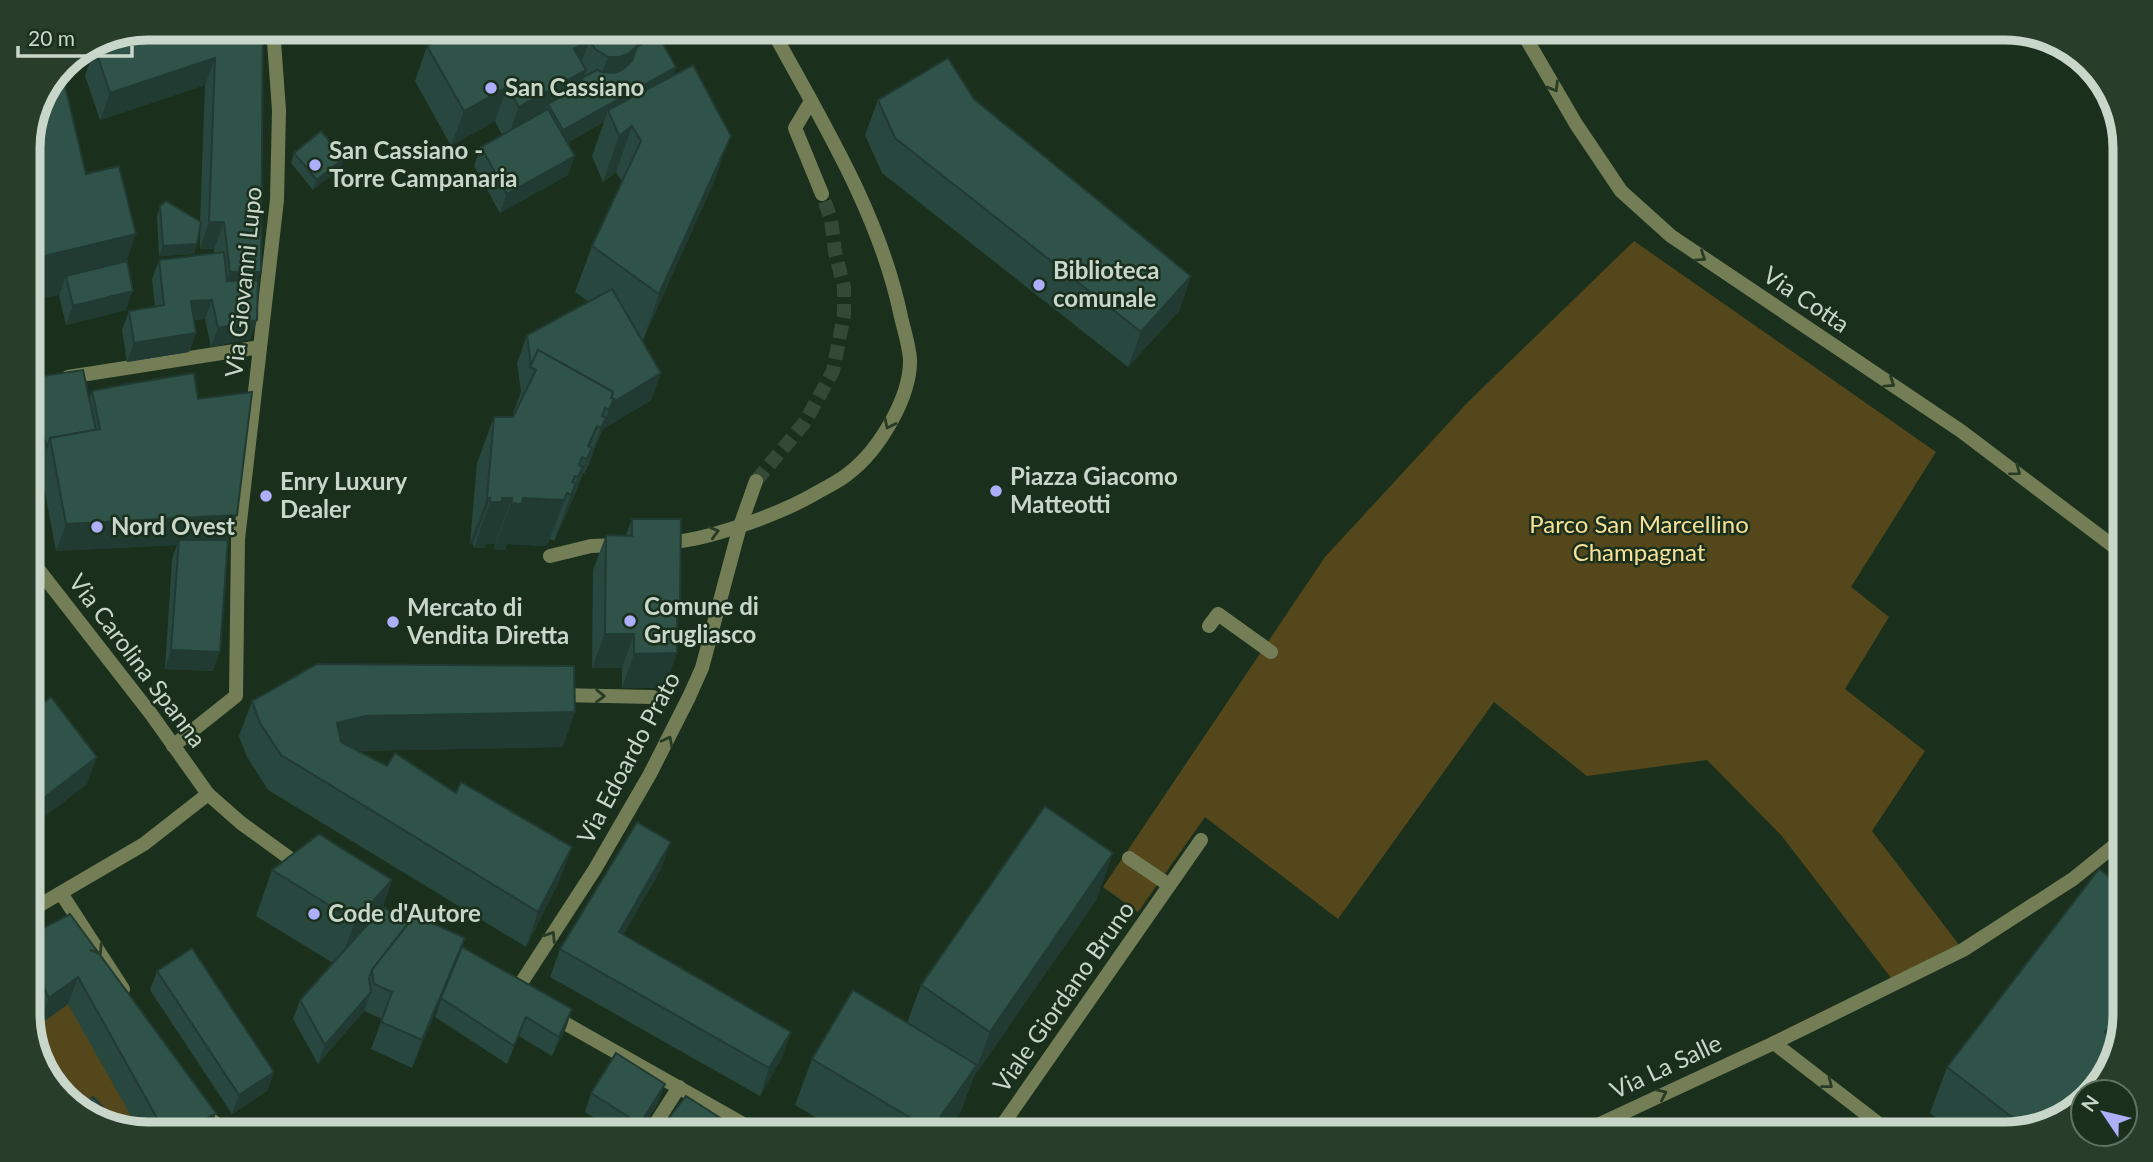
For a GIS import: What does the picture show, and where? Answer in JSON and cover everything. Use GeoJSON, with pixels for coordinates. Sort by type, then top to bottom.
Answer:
{"type":"FeatureCollection","features":[{"type":"Feature","properties":{"kind":"street","name":"Via Giovanni Lupo"},"geometry":{"type":"LineString","coordinates":[[173,746],[236,696],[238,539],[276,200],[279,110],[274,40]]}},
{"type":"Feature","properties":{"kind":"street"},"geometry":{"type":"LineString","coordinates":[[550,556],[591,546],[675,543],[740,526],[800,502],[850,473],[882,439],[903,396],[910,359],[895,285],[874,230],[842,160],[778,40]]}},
{"type":"Feature","properties":{"kind":"street","name":"Via Cotta"},"geometry":{"type":"LineString","coordinates":[[1527,40],[1576,124],[1621,191],[1671,236],[1961,431],[2113,546]]}},
{"type":"Feature","properties":{"kind":"street"},"geometry":{"type":"LineString","coordinates":[[811,101],[795,128],[822,194]]}},
{"type":"Feature","properties":{"kind":"street"},"geometry":{"type":"LineString","coordinates":[[54,379],[260,347]]}},
{"type":"Feature","properties":{"kind":"street"},"geometry":{"type":"LineString","coordinates":[[740,526],[756,481]]}},
{"type":"Feature","properties":{"kind":"street","name":"Via Edoardo Prato"},"geometry":{"type":"LineString","coordinates":[[514,993],[616,833],[678,721],[702,668],[740,526]]}},
{"type":"Feature","properties":{"kind":"street","name":"Via Carolina Spanna"},"geometry":{"type":"LineString","coordinates":[[40,572],[208,794],[241,823],[320,878]]}},
{"type":"Feature","properties":{"kind":"street"},"geometry":{"type":"LineString","coordinates":[[1209,626],[1218,614],[1271,652]]}},
{"type":"Feature","properties":{"kind":"street"},"geometry":{"type":"LineString","coordinates":[[546,695],[653,697]]}},
{"type":"Feature","properties":{"kind":"street"},"geometry":{"type":"LineString","coordinates":[[40,905],[144,845],[208,794]]}},
{"type":"Feature","properties":{"kind":"street","name":"Viale Giordano Bruno"},"geometry":{"type":"LineString","coordinates":[[1004,1122],[1200,840]]}},
{"type":"Feature","properties":{"kind":"street","name":"Via La Salle"},"geometry":{"type":"LineString","coordinates":[[1604,1122],[1774,1043],[1963,950],[2073,879],[2113,847]]}},
{"type":"Feature","properties":{"kind":"street"},"geometry":{"type":"LineString","coordinates":[[1129,858],[1169,885]]}},
{"type":"Feature","properties":{"kind":"street"},"geometry":{"type":"LineString","coordinates":[[61,893],[129,998]]}},
{"type":"Feature","properties":{"kind":"street"},"geometry":{"type":"LineString","coordinates":[[542,1010],[740,1122]]}},
{"type":"Feature","properties":{"kind":"street"},"geometry":{"type":"LineString","coordinates":[[1774,1043],[1876,1122]]}},
{"type":"Feature","properties":{"kind":"street"},"geometry":{"type":"LineString","coordinates":[[657,1122],[679,1087]]}},
{"type":"Feature","properties":{"kind":"street"},"geometry":{"type":"LineString","coordinates":[[190,1092],[205,1115],[214,1122]]}},
{"type":"Feature","properties":{"kind":"green space","name":"Parco San Marcellino Champagnat"},"geometry":{"type":"Polygon","coordinates":[[[1634,241],[1936,452],[1851,587],[1889,617],[1845,689],[1925,751],[1872,831],[1963,950],[1895,983],[1781,835],[1707,760],[1587,776],[1494,702],[1338,919],[1205,817],[1138,912],[1103,887],[1325,557],[1468,402],[1634,241]]]}},
{"type":"Feature","properties":{"kind":"green space"},"geometry":{"type":"Polygon","coordinates":[[[68,926],[201,1122],[127,1120],[88,1104],[67,1085],[51,1061],[42,1035],[40,942],[68,926]]]}},
{"type":"Feature","properties":{"kind":"building"},"geometry":{"type":"Polygon","coordinates":[[[148,40],[263,40],[261,272],[230,272],[224,222],[209,222],[215,58],[110,93],[97,53],[107,48],[148,40]]]}},
{"type":"Feature","properties":{"kind":"building"},"geometry":{"type":"Polygon","coordinates":[[[438,40],[590,40],[574,49],[586,70],[519,107],[507,87],[464,111],[427,46],[438,40]]]}},
{"type":"Feature","properties":{"kind":"building"},"geometry":{"type":"Polygon","coordinates":[[[590,40],[640,40],[628,54],[619,57],[608,57],[595,49],[590,40]]]}},
{"type":"Feature","properties":{"kind":"building"},"geometry":{"type":"Polygon","coordinates":[[[649,40],[661,40],[676,67],[563,130],[548,104],[580,86],[583,77],[597,70],[614,73],[622,70],[632,61],[637,47],[649,40]]]}},
{"type":"Feature","properties":{"kind":"building"},"geometry":{"type":"Polygon","coordinates":[[[948,58],[974,99],[1191,276],[1141,332],[895,138],[878,100],[948,58]]]}},
{"type":"Feature","properties":{"kind":"building"},"geometry":{"type":"Polygon","coordinates":[[[693,65],[731,136],[659,294],[592,246],[641,141],[632,126],[619,136],[608,110],[693,65]]]}},
{"type":"Feature","properties":{"kind":"building"},"geometry":{"type":"Polygon","coordinates":[[[64,82],[86,174],[119,166],[136,234],[40,257],[40,141],[51,101],[64,82]]]}},
{"type":"Feature","properties":{"kind":"building"},"geometry":{"type":"Polygon","coordinates":[[[548,109],[575,156],[507,194],[481,147],[548,109]]]}},
{"type":"Feature","properties":{"kind":"building","name":"San Cassiano - Torre Campanaria"},"geometry":{"type":"Polygon","coordinates":[[[321,131],[344,158],[317,180],[294,153],[321,131]]]}},
{"type":"Feature","properties":{"kind":"building"},"geometry":{"type":"Polygon","coordinates":[[[166,201],[201,222],[197,244],[163,246],[160,206],[166,201]]]}},
{"type":"Feature","properties":{"kind":"building"},"geometry":{"type":"Polygon","coordinates":[[[224,252],[227,281],[258,280],[257,320],[218,328],[212,300],[191,301],[196,333],[134,343],[129,311],[164,305],[159,260],[224,252]]]}},
{"type":"Feature","properties":{"kind":"building"},"geometry":{"type":"Polygon","coordinates":[[[127,261],[133,291],[73,306],[66,276],[127,261]]]}},
{"type":"Feature","properties":{"kind":"building"},"geometry":{"type":"Polygon","coordinates":[[[612,289],[661,373],[612,403],[613,392],[538,350],[531,365],[527,335],[612,289]]]}},
{"type":"Feature","properties":{"kind":"building"},"geometry":{"type":"Polygon","coordinates":[[[538,350],[613,392],[611,398],[614,399],[609,410],[605,408],[602,416],[606,418],[601,428],[597,426],[588,446],[592,448],[587,459],[582,457],[579,465],[583,467],[572,482],[576,484],[571,495],[567,493],[564,500],[523,498],[522,504],[511,503],[512,498],[502,498],[502,502],[490,502],[490,498],[487,498],[494,417],[513,417],[536,370],[530,367],[538,350]]]}},
{"type":"Feature","properties":{"kind":"building"},"geometry":{"type":"Polygon","coordinates":[[[83,370],[96,430],[50,438],[47,447],[40,430],[40,376],[83,370]]]}},
{"type":"Feature","properties":{"kind":"building"},"geometry":{"type":"Polygon","coordinates":[[[194,373],[198,399],[252,392],[237,515],[66,524],[50,438],[100,429],[92,391],[194,373]]]}},
{"type":"Feature","properties":{"kind":"building","name":"Comune di Grugliasco"},"geometry":{"type":"Polygon","coordinates":[[[632,519],[681,519],[677,653],[634,654],[634,634],[605,634],[606,535],[632,536],[632,519]]]}},
{"type":"Feature","properties":{"kind":"building"},"geometry":{"type":"Polygon","coordinates":[[[179,540],[228,540],[220,652],[171,650],[179,540]]]}},
{"type":"Feature","properties":{"kind":"building"},"geometry":{"type":"Polygon","coordinates":[[[317,664],[574,666],[575,712],[365,716],[337,723],[341,742],[387,766],[395,753],[456,793],[461,782],[572,847],[538,912],[281,755],[260,723],[252,701],[317,664]]]}},
{"type":"Feature","properties":{"kind":"building"},"geometry":{"type":"Polygon","coordinates":[[[51,697],[97,757],[40,801],[40,706],[51,697]]]}},
{"type":"Feature","properties":{"kind":"building"},"geometry":{"type":"Polygon","coordinates":[[[1045,806],[1113,853],[990,1032],[921,985],[1045,806]]]}},
{"type":"Feature","properties":{"kind":"building"},"geometry":{"type":"Polygon","coordinates":[[[637,822],[671,842],[619,932],[791,1032],[769,1068],[560,949],[637,822]]]}},
{"type":"Feature","properties":{"kind":"building"},"geometry":{"type":"Polygon","coordinates":[[[319,834],[392,880],[355,921],[272,870],[319,834]]]}},
{"type":"Feature","properties":{"kind":"building"},"geometry":{"type":"Polygon","coordinates":[[[2099,869],[2113,880],[2113,1014],[2112,1023],[2105,1032],[2110,1036],[2109,1042],[2092,1078],[2069,1078],[2069,1100],[2046,1114],[2017,1121],[1947,1067],[2099,869]]]}},
{"type":"Feature","properties":{"kind":"building"},"geometry":{"type":"Polygon","coordinates":[[[383,907],[409,922],[372,970],[369,978],[371,992],[325,1045],[300,1000],[383,907]]]}},
{"type":"Feature","properties":{"kind":"building"},"geometry":{"type":"Polygon","coordinates":[[[70,914],[216,1113],[200,1122],[159,1122],[78,977],[49,998],[40,980],[40,930],[70,914]]]}},
{"type":"Feature","properties":{"kind":"building"},"geometry":{"type":"Polygon","coordinates":[[[415,915],[465,938],[422,1040],[381,1022],[392,992],[374,984],[372,970],[415,915]]]}},
{"type":"Feature","properties":{"kind":"building"},"geometry":{"type":"Polygon","coordinates":[[[462,947],[572,1009],[559,1037],[526,1017],[514,1046],[441,998],[462,947]]]}},
{"type":"Feature","properties":{"kind":"building"},"geometry":{"type":"Polygon","coordinates":[[[192,948],[274,1072],[239,1095],[157,971],[192,948]]]}},
{"type":"Feature","properties":{"kind":"building"},"geometry":{"type":"Polygon","coordinates":[[[853,990],[977,1065],[937,1122],[918,1122],[812,1059],[853,990]]]}},
{"type":"Feature","properties":{"kind":"building"},"geometry":{"type":"Polygon","coordinates":[[[616,1053],[665,1084],[641,1122],[637,1122],[591,1093],[616,1053]]]}},
{"type":"Feature","properties":{"kind":"building"},"geometry":{"type":"Polygon","coordinates":[[[686,1096],[722,1119],[720,1122],[667,1122],[686,1096]]]}},
{"type":"Feature","properties":{"kind":"building"},"geometry":{"type":"Polygon","coordinates":[[[93,1097],[110,1114],[101,1111],[87,1103],[93,1097]]]}},
{"type":"Feature","properties":{"kind":"tunnel"},"geometry":{"type":"LineString","coordinates":[[756,481],[805,422],[833,371],[844,315],[844,287],[835,252],[831,219],[822,194]]}},
{"type":"Feature","properties":{"kind":"place","name":"San Cassiano"},"geometry":{"type":"Point","coordinates":[491,88]}},
{"type":"Feature","properties":{"kind":"place","name":"San Cassiano - Torre Campanaria"},"geometry":{"type":"Point","coordinates":[315,165]}},
{"type":"Feature","properties":{"kind":"place","name":"Biblioteca comunale"},"geometry":{"type":"Point","coordinates":[1039,285]}},
{"type":"Feature","properties":{"kind":"place","name":"Piazza Giacomo Matteotti"},"geometry":{"type":"Point","coordinates":[996,491]}},
{"type":"Feature","properties":{"kind":"place","name":"Enry Luxury Dealer"},"geometry":{"type":"Point","coordinates":[266,496]}},
{"type":"Feature","properties":{"kind":"place","name":"Nord Ovest"},"geometry":{"type":"Point","coordinates":[97,527]}},
{"type":"Feature","properties":{"kind":"place","name":"Comune di Grugliasco"},"geometry":{"type":"Point","coordinates":[630,621]}},
{"type":"Feature","properties":{"kind":"place","name":"Mercato di Vendita Diretta"},"geometry":{"type":"Point","coordinates":[393,622]}},
{"type":"Feature","properties":{"kind":"place","name":"Code d'Autore"},"geometry":{"type":"Point","coordinates":[314,914]}}]}
